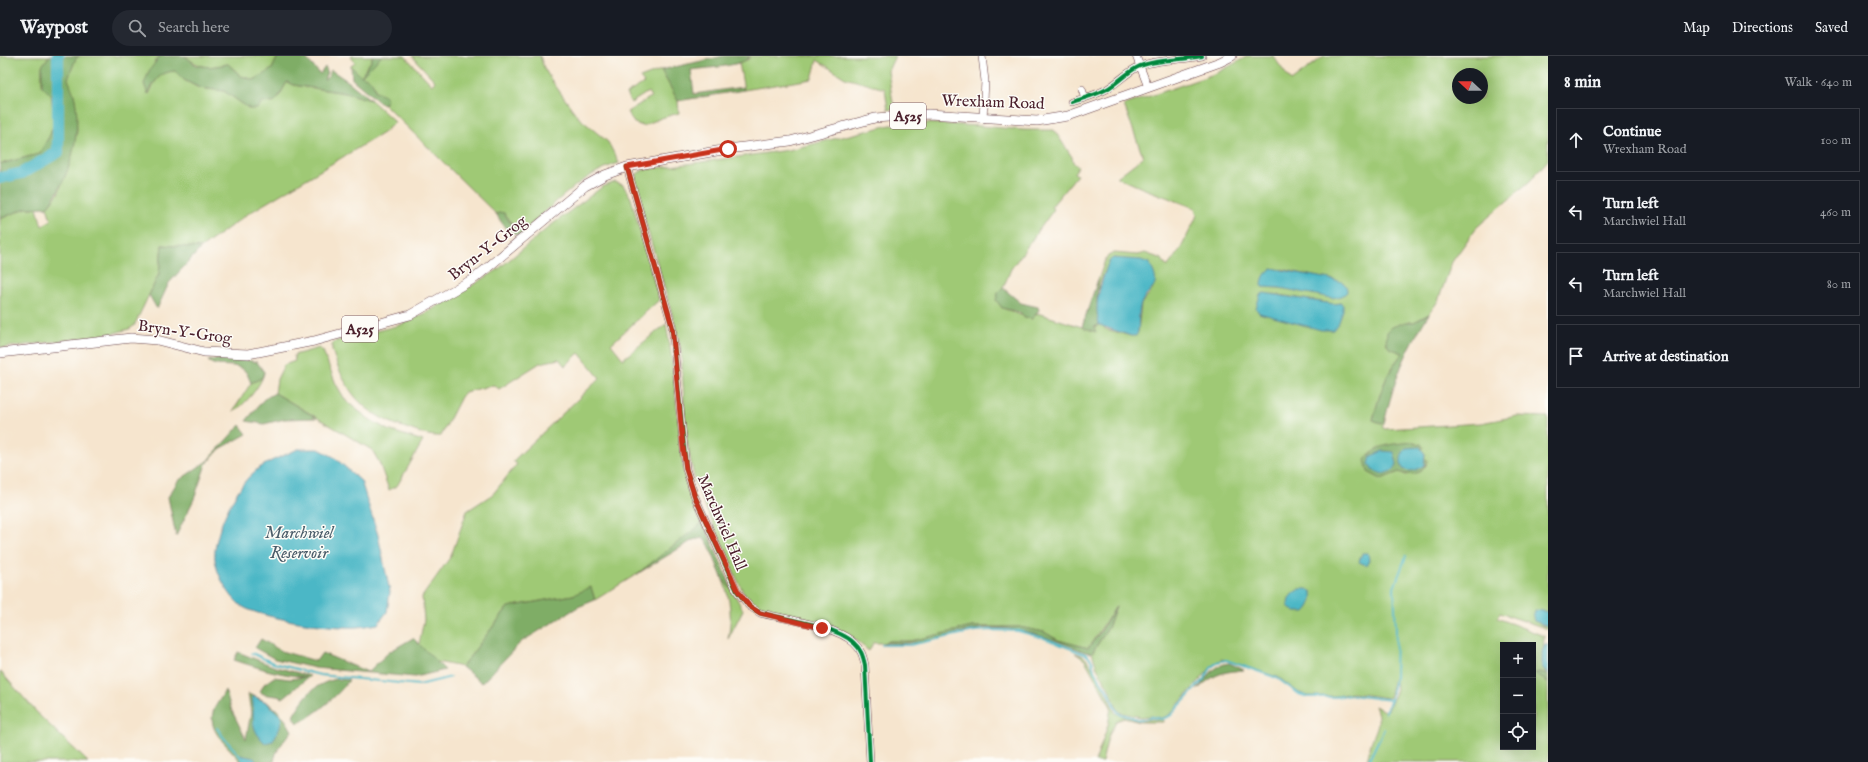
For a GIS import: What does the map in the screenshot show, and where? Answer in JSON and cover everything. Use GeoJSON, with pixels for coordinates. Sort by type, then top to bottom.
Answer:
{"type":"FeatureCollection","features":[{"type":"Feature","properties":{"kind":"main road","name":"Wrexham Road"},"geometry":{"type":"LineString","coordinates":[[627,167],[720,150],[790,141],[875,118],[929,114],[983,119],[1037,121],[1059,117],[1220,62],[1232,56]]}},
{"type":"Feature","properties":{"kind":"main road","name":"Bryn-Y-Grog"},"geometry":{"type":"LineString","coordinates":[[0,353],[131,338],[157,340],[204,352],[248,354],[314,341],[410,316],[475,278],[586,186],[604,175],[627,167]]}},
{"type":"Feature","properties":{"kind":"street"},"geometry":{"type":"LineString","coordinates":[[982,56],[985,80],[983,119]]}},
{"type":"Feature","properties":{"kind":"street"},"geometry":{"type":"LineString","coordinates":[[1136,56],[1148,87]]}},
{"type":"Feature","properties":{"kind":"street"},"geometry":{"type":"LineString","coordinates":[[1072,102],[1108,88],[1140,66],[1155,62],[1181,60],[1202,56]]}},
{"type":"Feature","properties":{"kind":"street"},"geometry":{"type":"LineString","coordinates":[[1082,89],[1085,98]]}},
{"type":"Feature","properties":{"kind":"street","name":"Marchwiel Hall"},"geometry":{"type":"LineString","coordinates":[[627,167],[672,326],[683,447],[686,469],[695,497],[738,591],[749,606],[760,613],[840,633],[854,643],[862,652],[865,665],[870,762]]}},
{"type":"Feature","properties":{"kind":"green space"},"geometry":{"type":"Polygon","coordinates":[[[0,56],[49,56],[42,66],[42,86],[51,94],[54,122],[50,135],[39,154],[0,164],[0,56]]]}},
{"type":"Feature","properties":{"kind":"green space"},"geometry":{"type":"Polygon","coordinates":[[[49,56],[80,56],[76,58],[68,79],[73,91],[77,113],[77,127],[72,156],[62,184],[47,207],[26,208],[0,219],[0,164],[39,154],[50,135],[61,105],[42,86],[42,66],[49,56]]]}},
{"type":"Feature","properties":{"kind":"green space"},"geometry":{"type":"Polygon","coordinates":[[[80,56],[160,56],[156,60],[149,94],[161,75],[175,71],[184,80],[199,88],[224,91],[250,109],[262,102],[278,98],[287,82],[293,85],[346,93],[371,100],[395,122],[383,133],[246,215],[201,248],[162,245],[159,274],[134,326],[129,329],[103,336],[0,348],[0,219],[26,208],[37,208],[42,226],[51,220],[47,207],[58,194],[71,158],[77,131],[75,100],[68,79],[76,58],[80,56]]]}},
{"type":"Feature","properties":{"kind":"green space"},"geometry":{"type":"Polygon","coordinates":[[[160,56],[185,56],[196,65],[209,67],[228,64],[241,76],[254,80],[272,69],[278,56],[304,56],[320,74],[325,67],[326,68],[327,72],[324,80],[328,77],[331,70],[371,100],[346,93],[293,85],[287,82],[278,98],[273,103],[262,102],[257,109],[250,109],[224,91],[200,88],[184,80],[175,71],[161,75],[155,81],[148,94],[144,84],[149,71],[160,56]]]}},
{"type":"Feature","properties":{"kind":"green space"},"geometry":{"type":"Polygon","coordinates":[[[185,56],[278,56],[272,69],[254,80],[241,76],[228,64],[210,67],[200,65],[185,56]]]}},
{"type":"Feature","properties":{"kind":"green space"},"geometry":{"type":"Polygon","coordinates":[[[372,56],[372,60],[365,69],[382,56],[405,56],[432,85],[435,81],[412,56],[540,56],[544,68],[552,81],[578,117],[608,142],[619,163],[593,174],[581,182],[558,200],[525,230],[510,222],[504,213],[498,213],[497,215],[384,104],[387,100],[375,91],[374,86],[351,66],[355,62],[351,57],[372,56]]]}},
{"type":"Feature","properties":{"kind":"green space"},"geometry":{"type":"Polygon","coordinates":[[[372,56],[382,56],[362,76],[371,81],[374,85],[375,91],[385,95],[387,100],[384,104],[380,103],[352,79],[351,66],[361,76],[372,60],[372,56]]]}},
{"type":"Feature","properties":{"kind":"green space"},"geometry":{"type":"Polygon","coordinates":[[[724,56],[750,56],[740,63],[732,65],[691,70],[694,94],[743,87],[744,90],[678,101],[661,70],[724,56]]]}},
{"type":"Feature","properties":{"kind":"green space"},"geometry":{"type":"Polygon","coordinates":[[[750,56],[895,56],[888,71],[894,109],[888,110],[885,89],[845,78],[817,60],[812,79],[744,90],[739,63],[749,59],[750,56]]]}},
{"type":"Feature","properties":{"kind":"green space"},"geometry":{"type":"Polygon","coordinates":[[[1248,56],[1273,56],[1291,81],[1324,56],[1548,56],[1548,160],[1530,181],[1476,228],[1452,262],[1438,301],[1429,314],[1414,322],[1405,322],[1397,351],[1403,353],[1397,360],[1388,376],[1373,420],[1384,424],[1382,427],[1385,429],[1481,423],[1517,416],[1548,417],[1548,612],[1546,611],[1541,625],[1548,626],[1548,629],[1500,613],[1497,618],[1544,636],[1542,666],[1547,674],[1540,672],[1538,676],[1548,682],[1548,762],[1366,762],[1378,725],[1378,717],[1375,706],[1384,711],[1388,710],[1397,690],[1394,678],[1389,698],[1353,693],[1336,696],[1308,696],[1298,692],[1278,677],[1222,659],[1214,664],[1169,715],[1162,718],[1151,716],[1141,717],[1119,712],[1109,689],[1097,668],[1092,653],[1108,628],[1115,608],[1088,648],[1058,640],[1044,632],[1019,627],[972,627],[911,641],[873,643],[869,651],[845,632],[761,609],[745,596],[695,482],[686,437],[681,350],[675,324],[634,183],[637,174],[643,170],[788,150],[903,122],[1024,130],[1054,130],[1072,157],[1073,162],[1078,167],[1074,173],[1077,175],[1051,207],[1054,209],[1011,269],[1003,288],[998,293],[1002,308],[1032,319],[1037,313],[1082,327],[1104,263],[1108,256],[1114,253],[1137,255],[1145,253],[1162,259],[1166,266],[1168,266],[1181,248],[1197,215],[1195,208],[1117,177],[1143,157],[1124,105],[1217,73],[1248,56]],[[1113,258],[1106,269],[1098,288],[1096,302],[1097,308],[1105,329],[1131,336],[1138,332],[1141,304],[1153,289],[1125,259],[1113,258]],[[1282,269],[1263,287],[1280,288],[1344,283],[1282,269]],[[1273,294],[1256,308],[1259,313],[1333,330],[1343,311],[1340,303],[1334,304],[1273,294]],[[1414,442],[1369,454],[1368,472],[1381,479],[1399,472],[1406,475],[1426,466],[1427,460],[1424,460],[1425,454],[1422,450],[1423,447],[1414,442]]]}},
{"type":"Feature","properties":{"kind":"green space"},"geometry":{"type":"Polygon","coordinates":[[[661,70],[678,101],[679,113],[661,118],[643,126],[634,123],[627,112],[651,97],[648,92],[631,103],[626,94],[644,83],[640,78],[661,70]]]}},
{"type":"Feature","properties":{"kind":"green space"},"geometry":{"type":"Polygon","coordinates":[[[615,182],[623,185],[631,198],[659,300],[611,344],[623,359],[666,324],[671,353],[683,466],[689,494],[702,519],[701,525],[637,574],[595,600],[591,588],[573,595],[508,607],[462,667],[437,662],[419,644],[424,620],[422,597],[451,556],[467,511],[493,494],[517,464],[513,461],[600,378],[579,353],[565,366],[559,359],[540,363],[499,389],[494,385],[465,392],[441,436],[432,436],[419,433],[391,422],[367,409],[350,390],[343,378],[332,350],[332,345],[336,341],[400,325],[428,312],[496,271],[550,226],[602,187],[615,182]]]}},
{"type":"Feature","properties":{"kind":"green space"},"geometry":{"type":"Polygon","coordinates":[[[499,212],[504,213],[510,222],[515,226],[526,231],[519,236],[512,232],[503,225],[499,219],[497,215],[499,212]]]}},
{"type":"Feature","properties":{"kind":"green space"},"geometry":{"type":"Polygon","coordinates":[[[162,245],[201,248],[169,283],[157,309],[149,295],[159,274],[162,245]]]}},
{"type":"Feature","properties":{"kind":"green space"},"geometry":{"type":"Polygon","coordinates":[[[1098,279],[1097,299],[1099,325],[1094,327],[1096,332],[1082,327],[1098,279]]]}},
{"type":"Feature","properties":{"kind":"green space"},"geometry":{"type":"Polygon","coordinates":[[[1003,288],[1021,303],[1038,307],[1039,310],[1032,319],[1025,317],[1018,312],[1002,308],[996,300],[998,293],[1003,288]]]}},
{"type":"Feature","properties":{"kind":"green space"},"geometry":{"type":"Polygon","coordinates":[[[1429,314],[1413,341],[1401,367],[1384,424],[1373,420],[1388,376],[1397,360],[1403,353],[1389,348],[1386,342],[1387,332],[1392,327],[1405,322],[1414,322],[1429,314]]]}},
{"type":"Feature","properties":{"kind":"green space"},"geometry":{"type":"Polygon","coordinates":[[[319,348],[323,351],[336,384],[346,401],[369,419],[388,430],[423,441],[397,486],[389,490],[379,462],[372,450],[275,393],[277,379],[284,365],[295,361],[294,355],[319,348]]]}},
{"type":"Feature","properties":{"kind":"green space"},"geometry":{"type":"Polygon","coordinates":[[[220,359],[241,359],[257,362],[264,372],[262,378],[251,383],[246,372],[241,368],[236,366],[212,364],[208,361],[220,359]]]}},
{"type":"Feature","properties":{"kind":"green space"},"geometry":{"type":"Polygon","coordinates":[[[264,372],[263,377],[257,388],[242,405],[233,411],[251,383],[262,378],[264,372]]]}},
{"type":"Feature","properties":{"kind":"green space"},"geometry":{"type":"Polygon","coordinates":[[[275,393],[317,418],[285,419],[264,424],[246,421],[264,399],[275,393]]]}},
{"type":"Feature","properties":{"kind":"green space"},"geometry":{"type":"Polygon","coordinates":[[[240,425],[247,434],[220,449],[206,464],[194,499],[176,536],[168,497],[178,481],[207,461],[240,425]]]}},
{"type":"Feature","properties":{"kind":"green space"},"geometry":{"type":"Polygon","coordinates":[[[1414,442],[1421,444],[1423,447],[1422,450],[1419,447],[1424,465],[1424,460],[1427,460],[1426,465],[1420,471],[1412,474],[1399,472],[1381,479],[1368,472],[1365,460],[1375,450],[1387,445],[1414,442]]]}},
{"type":"Feature","properties":{"kind":"green space"},"geometry":{"type":"Polygon","coordinates":[[[702,519],[733,591],[723,580],[709,545],[703,538],[693,540],[637,574],[700,525],[702,519]]]}},
{"type":"Feature","properties":{"kind":"green space"},"geometry":{"type":"Polygon","coordinates":[[[723,580],[731,588],[743,610],[728,639],[730,609],[728,595],[723,580]]]}},
{"type":"Feature","properties":{"kind":"green space"},"geometry":{"type":"Polygon","coordinates":[[[591,587],[595,600],[578,607],[521,642],[482,683],[462,667],[508,607],[573,595],[591,587]]]}},
{"type":"Feature","properties":{"kind":"green space"},"geometry":{"type":"Polygon","coordinates":[[[1116,606],[1108,628],[1092,653],[1085,652],[1031,633],[1017,630],[988,628],[918,642],[883,643],[890,641],[911,641],[972,627],[1019,627],[1044,632],[1058,640],[1088,648],[1101,631],[1116,606]]]}},
{"type":"Feature","properties":{"kind":"green space"},"geometry":{"type":"Polygon","coordinates":[[[413,638],[445,670],[415,677],[315,668],[275,659],[255,648],[261,639],[281,651],[316,661],[322,653],[368,672],[389,652],[413,638]]]}},
{"type":"Feature","properties":{"kind":"green space"},"geometry":{"type":"Polygon","coordinates":[[[238,652],[275,667],[310,676],[283,698],[265,694],[260,692],[264,684],[274,677],[290,679],[306,677],[270,671],[234,660],[238,652]]]}},
{"type":"Feature","properties":{"kind":"green space"},"geometry":{"type":"Polygon","coordinates":[[[1075,653],[1083,656],[1091,666],[1115,713],[1140,721],[1152,719],[1164,720],[1164,722],[1140,722],[1124,718],[1116,721],[1108,737],[1102,762],[1095,762],[1108,725],[1111,707],[1085,660],[1075,653]]]}},
{"type":"Feature","properties":{"kind":"green space"},"geometry":{"type":"Polygon","coordinates":[[[1229,663],[1244,670],[1224,673],[1213,677],[1197,690],[1214,669],[1223,664],[1229,663]]]}},
{"type":"Feature","properties":{"kind":"green space"},"geometry":{"type":"Polygon","coordinates":[[[0,671],[41,717],[88,762],[0,762],[0,671]]]}},
{"type":"Feature","properties":{"kind":"green space"},"geometry":{"type":"Polygon","coordinates":[[[1536,673],[1548,674],[1548,682],[1538,676],[1536,673]]]}},
{"type":"Feature","properties":{"kind":"green space"},"geometry":{"type":"Polygon","coordinates":[[[337,679],[349,680],[345,686],[326,704],[298,723],[293,716],[310,692],[322,684],[337,679]]]}},
{"type":"Feature","properties":{"kind":"green space"},"geometry":{"type":"Polygon","coordinates":[[[225,690],[232,711],[246,739],[251,713],[248,694],[263,700],[284,717],[292,731],[278,749],[274,762],[241,762],[220,738],[213,725],[212,717],[214,709],[225,690]]]}},
{"type":"Feature","properties":{"kind":"water"},"geometry":{"type":"Polygon","coordinates":[[[1113,258],[1141,260],[1149,263],[1153,271],[1155,278],[1154,286],[1141,304],[1138,332],[1136,336],[1131,336],[1099,325],[1097,304],[1099,292],[1107,266],[1113,258]]]}},
{"type":"Feature","properties":{"kind":"water"},"geometry":{"type":"Polygon","coordinates":[[[1272,268],[1340,281],[1344,283],[1347,292],[1342,296],[1332,298],[1280,288],[1262,287],[1264,276],[1272,268]]]}},
{"type":"Feature","properties":{"kind":"water"},"geometry":{"type":"Polygon","coordinates":[[[1264,293],[1334,304],[1340,303],[1343,305],[1343,311],[1339,322],[1333,330],[1321,330],[1259,313],[1256,308],[1260,295],[1264,293]]]}},
{"type":"Feature","properties":{"kind":"water"},"geometry":{"type":"Polygon","coordinates":[[[1420,447],[1425,454],[1424,465],[1409,471],[1403,469],[1401,458],[1406,448],[1420,447]]]}},
{"type":"Feature","properties":{"kind":"water","name":"Marchwiel Reservoir"},"geometry":{"type":"Polygon","coordinates":[[[298,449],[319,449],[334,457],[361,481],[378,535],[390,592],[387,612],[378,624],[357,627],[335,627],[289,620],[258,613],[246,609],[239,604],[231,595],[221,578],[216,566],[215,550],[221,526],[232,501],[246,480],[258,469],[298,449]]]}},
{"type":"Feature","properties":{"kind":"water"},"geometry":{"type":"Polygon","coordinates":[[[1383,451],[1394,452],[1397,464],[1394,470],[1383,474],[1372,470],[1369,464],[1371,456],[1383,451]]]}},
{"type":"Feature","properties":{"kind":"water"},"geometry":{"type":"Polygon","coordinates":[[[1362,553],[1368,553],[1369,560],[1366,565],[1359,562],[1362,553]]]}},
{"type":"Feature","properties":{"kind":"water"},"geometry":{"type":"Polygon","coordinates":[[[1300,589],[1307,589],[1312,592],[1312,600],[1305,612],[1295,612],[1288,606],[1289,600],[1293,594],[1300,589]]]}},
{"type":"Feature","properties":{"kind":"water"},"geometry":{"type":"Polygon","coordinates":[[[1535,610],[1548,612],[1548,626],[1534,621],[1533,617],[1535,610]]]}},
{"type":"Feature","properties":{"kind":"water"},"geometry":{"type":"Polygon","coordinates":[[[1545,645],[1548,645],[1548,674],[1542,667],[1542,652],[1545,645]]]}},
{"type":"Feature","properties":{"kind":"water"},"geometry":{"type":"Polygon","coordinates":[[[252,696],[266,702],[282,717],[280,727],[273,741],[265,743],[256,731],[253,721],[252,696]]]}},
{"type":"Feature","properties":{"kind":"water"},"geometry":{"type":"Polygon","coordinates":[[[240,755],[254,758],[257,762],[244,762],[240,755]]]}},
{"type":"Feature","properties":{"kind":"waterway"},"geometry":{"type":"LineString","coordinates":[[0,178],[22,173],[58,152],[58,56]]}},
{"type":"Feature","properties":{"kind":"waterway"},"geometry":{"type":"LineString","coordinates":[[1385,713],[1391,700],[1395,677],[1396,630],[1394,588],[1406,556]]}},
{"type":"Feature","properties":{"kind":"waterway"},"geometry":{"type":"LineString","coordinates":[[882,645],[910,645],[975,631],[994,630],[1018,631],[1044,638],[1087,655],[1092,661],[1094,671],[1107,690],[1118,713],[1141,720],[1152,717],[1162,719],[1170,716],[1204,679],[1211,668],[1217,662],[1226,660],[1277,678],[1299,694],[1308,697],[1335,697],[1352,695],[1391,700]]}},
{"type":"Feature","properties":{"kind":"waterway"},"geometry":{"type":"LineString","coordinates":[[252,653],[273,663],[320,675],[419,685],[451,677]]}},
{"type":"Feature","properties":{"kind":"waterway"},"geometry":{"type":"LineString","coordinates":[[217,728],[244,762]]}},
{"type":"Feature","properties":{"kind":"waterway"},"geometry":{"type":"LineString","coordinates":[[1368,762],[1384,729]]}},
{"type":"Feature","properties":{"kind":"cycle path"},"geometry":{"type":"LineString","coordinates":[[1072,102],[1107,89],[1140,66],[1154,62],[1202,56]]}},
{"type":"Feature","properties":{"kind":"cycle path"},"geometry":{"type":"LineString","coordinates":[[627,167],[672,326],[686,469],[695,497],[737,591],[749,606],[760,613],[810,624],[836,632],[846,637],[860,650],[865,665],[870,762]]}},
{"type":"Feature","properties":{"kind":"route"},"geometry":{"type":"LineString","coordinates":[[728,149],[627,167],[657,278],[672,326],[686,469],[695,497],[738,591],[749,606],[760,613],[822,628]]}}]}
